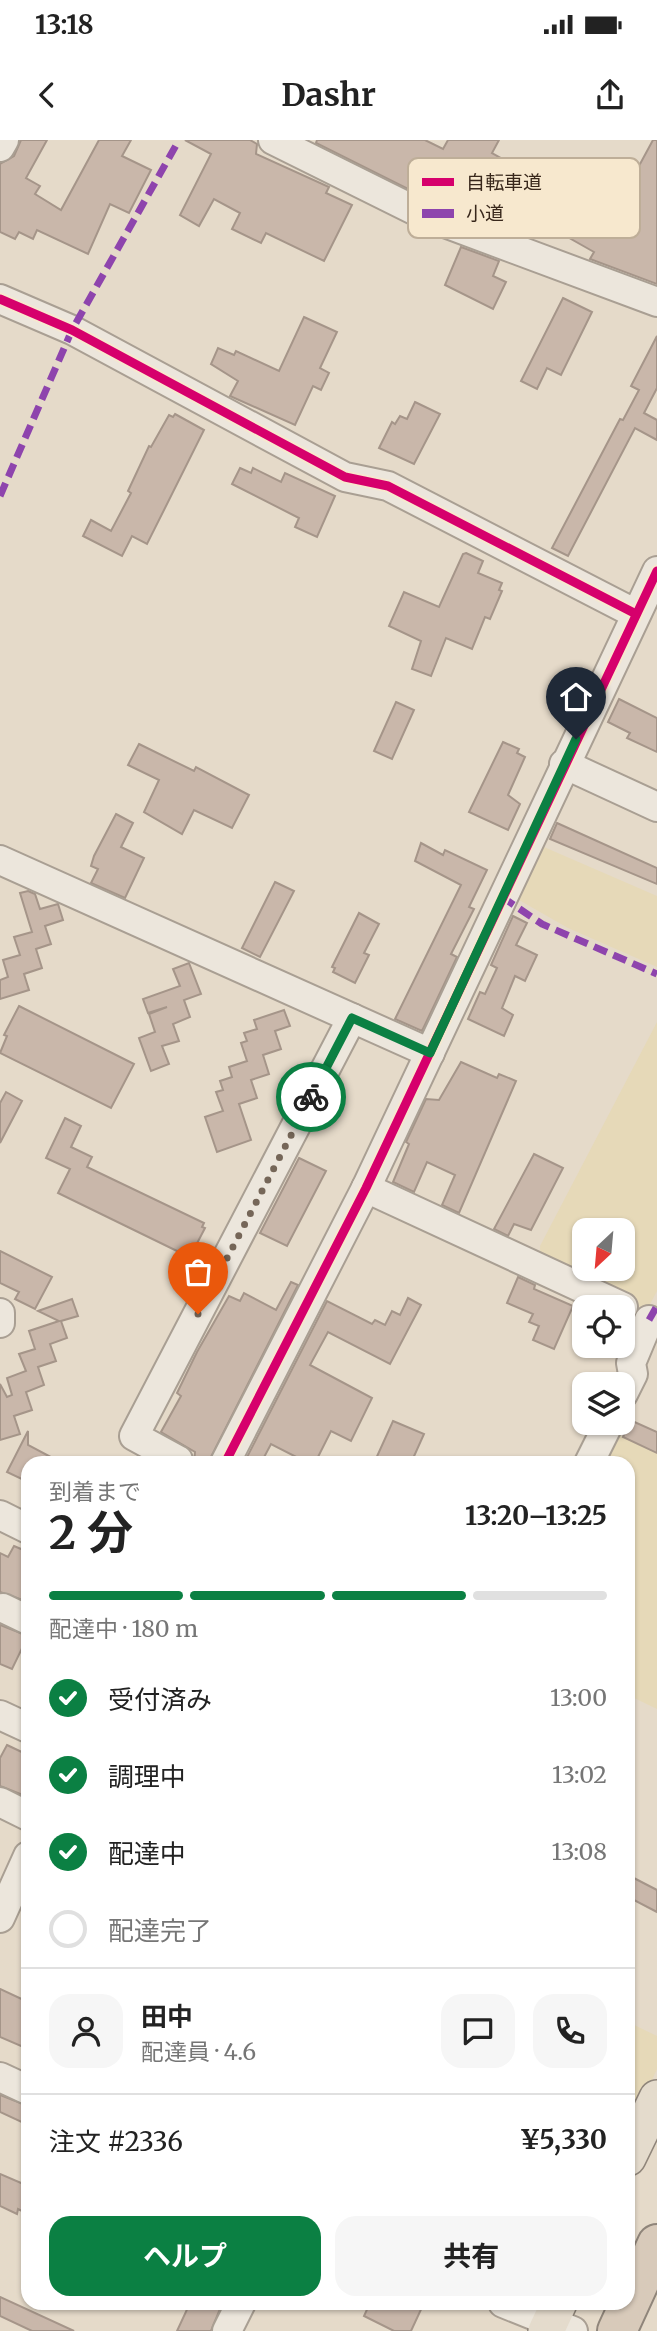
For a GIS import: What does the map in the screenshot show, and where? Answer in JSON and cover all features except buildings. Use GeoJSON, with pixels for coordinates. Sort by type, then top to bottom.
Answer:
{"type":"FeatureCollection","features":[{"type":"Feature","properties":{"kind":"highway"},"geometry":{"type":"LineString","coordinates":[[635,2292],[657,2244]]}},
{"type":"Feature","properties":{"kind":"highway"},"geometry":{"type":"LineString","coordinates":[[617,2331],[627,2310]]}},
{"type":"Feature","properties":{"kind":"main road"},"geometry":{"type":"LineString","coordinates":[[635,2144],[657,2098]]}},
{"type":"Feature","properties":{"kind":"street"},"geometry":{"type":"LineString","coordinates":[[0,147],[4,140]]}},
{"type":"Feature","properties":{"kind":"street"},"geometry":{"type":"LineString","coordinates":[[273,140],[408,207]]}},
{"type":"Feature","properties":{"kind":"street"},"geometry":{"type":"LineString","coordinates":[[485,238],[657,302]]}},
{"type":"Feature","properties":{"kind":"street"},"geometry":{"type":"LineString","coordinates":[[0,299],[72,330],[345,477],[388,486],[645,607]]}},
{"type":"Feature","properties":{"kind":"street"},"geometry":{"type":"LineString","coordinates":[[229,1456],[366,1188],[565,764],[645,607],[657,571]]}},
{"type":"Feature","properties":{"kind":"street"},"geometry":{"type":"LineString","coordinates":[[565,764],[657,807]]}},
{"type":"Feature","properties":{"kind":"street"},"geometry":{"type":"LineString","coordinates":[[9,869],[242,978],[352,1018],[430,1053]]}},
{"type":"Feature","properties":{"kind":"street"},"geometry":{"type":"LineString","coordinates":[[172,1456],[139,1436],[155,1378],[352,1018]]}},
{"type":"Feature","properties":{"kind":"street"},"geometry":{"type":"LineString","coordinates":[[366,1188],[597,1295]]}},
{"type":"Feature","properties":{"kind":"street"},"geometry":{"type":"LineString","coordinates":[[0,1313],[0,1323]]}},
{"type":"Feature","properties":{"kind":"street"},"geometry":{"type":"LineString","coordinates":[[633,1372],[631,1363],[653,1321],[635,1313]]}},
{"type":"Feature","properties":{"kind":"street"},"geometry":{"type":"LineString","coordinates":[[592,1456],[603,1435]]}},
{"type":"Feature","properties":{"kind":"street"},"geometry":{"type":"LineString","coordinates":[[0,1515],[21,1526]]}},
{"type":"Feature","properties":{"kind":"street"},"geometry":{"type":"LineString","coordinates":[[0,1715],[21,1725]]}},
{"type":"Feature","properties":{"kind":"street"},"geometry":{"type":"LineString","coordinates":[[0,1802],[21,1812]]}},
{"type":"Feature","properties":{"kind":"street"},"geometry":{"type":"LineString","coordinates":[[3,1904],[21,1869]]}},
{"type":"Feature","properties":{"kind":"street"},"geometry":{"type":"LineString","coordinates":[[0,2077],[21,2087]]}},
{"type":"Feature","properties":{"kind":"street"},"geometry":{"type":"LineString","coordinates":[[227,2331],[238,2310]]}},
{"type":"Feature","properties":{"kind":"street"},"geometry":{"type":"LineString","coordinates":[[524,2310],[557,2321]]}},
{"type":"Feature","properties":{"kind":"shaded area"},"geometry":{"type":"Polygon","coordinates":[[[537,844],[657,896],[657,967],[568,928],[512,896],[537,844]]]}},
{"type":"Feature","properties":{"kind":"shaded area"},"geometry":{"type":"Polygon","coordinates":[[[657,1022],[657,1291],[647,1310],[635,1305],[635,1295],[613,1295],[582,1281],[635,1281],[635,1218],[572,1218],[572,1277],[541,1263],[540,1246],[657,1022]]]}},
{"type":"Feature","properties":{"kind":"shaded area"},"geometry":{"type":"Polygon","coordinates":[[[613,1435],[657,1453],[657,1709],[635,1698],[635,1456],[602,1456],[613,1435]]]}},
{"type":"Feature","properties":{"kind":"shaded area"},"geometry":{"type":"Polygon","coordinates":[[[635,2025],[657,2036],[657,2069],[635,2118],[635,2025]]]}},
{"type":"Feature","properties":{"kind":"marked path"},"geometry":{"type":"LineString","coordinates":[[0,496],[72,330],[179,140]]}},
{"type":"Feature","properties":{"kind":"marked path"},"geometry":{"type":"LineString","coordinates":[[502,897],[542,924],[657,974]]}},
{"type":"Feature","properties":{"kind":"marked path"},"geometry":{"type":"LineString","coordinates":[[649,1320],[657,1306]]}},
{"type":"Feature","properties":{"kind":"cycle path"},"geometry":{"type":"LineString","coordinates":[[0,299],[72,330],[345,477],[388,486],[636,614]]}},
{"type":"Feature","properties":{"kind":"cycle path"},"geometry":{"type":"LineString","coordinates":[[229,1456],[366,1188],[657,571]]}},
{"type":"Feature","properties":{"kind":"way so far"},"geometry":{"type":"LineString","coordinates":[[198,1314],[311,1097]]}},
{"type":"Feature","properties":{"kind":"route"},"geometry":{"type":"LineString","coordinates":[[311,1097],[352,1018],[430,1053],[576,739]]}}]}
